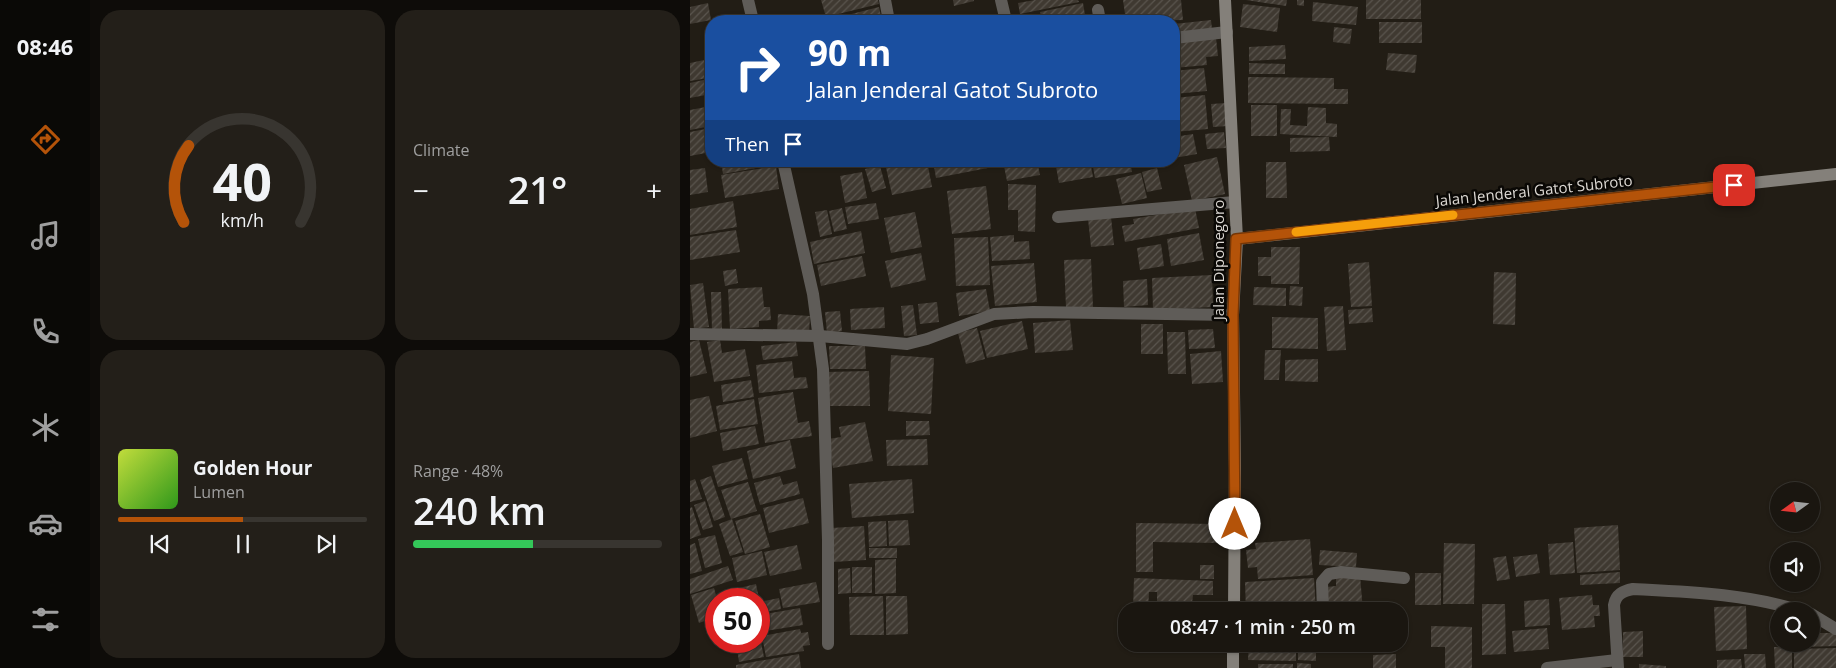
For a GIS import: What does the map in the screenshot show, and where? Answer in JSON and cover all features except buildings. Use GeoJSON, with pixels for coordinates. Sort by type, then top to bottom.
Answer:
{"type":"FeatureCollection","features":[{"type":"Feature","properties":{"kind":"main road","name":"Jalan Diponegoro"},"geometry":{"type":"LineString","coordinates":[[1225,0],[1236,239],[1233,315],[1234,602]]}},
{"type":"Feature","properties":{"kind":"main road","name":"Jalan Jenderal Gatot Subroto"},"geometry":{"type":"LineString","coordinates":[[1236,239],[1836,174]]}},
{"type":"Feature","properties":{"kind":"main road"},"geometry":{"type":"LineString","coordinates":[[1233,652],[1233,668]]}},
{"type":"Feature","properties":{"kind":"street"},"geometry":{"type":"LineString","coordinates":[[748,0],[752,15]]}},
{"type":"Feature","properties":{"kind":"street"},"geometry":{"type":"LineString","coordinates":[[885,0],[888,15]]}},
{"type":"Feature","properties":{"kind":"street"},"geometry":{"type":"LineString","coordinates":[[1001,0],[1005,15]]}},
{"type":"Feature","properties":{"kind":"street"},"geometry":{"type":"LineString","coordinates":[[1180,37],[1227,32]]}},
{"type":"Feature","properties":{"kind":"street"},"geometry":{"type":"LineString","coordinates":[[784,167],[813,294],[820,336],[826,435],[828,644]]}},
{"type":"Feature","properties":{"kind":"street"},"geometry":{"type":"LineString","coordinates":[[1058,217],[1235,202]]}},
{"type":"Feature","properties":{"kind":"street"},"geometry":{"type":"LineString","coordinates":[[690,334],[820,336],[907,344],[927,339],[977,318],[1008,313],[1233,315]]}},
{"type":"Feature","properties":{"kind":"street"},"geometry":{"type":"LineString","coordinates":[[1323,602],[1322,582],[1329,574],[1341,572],[1404,578]]}},
{"type":"Feature","properties":{"kind":"street"},"geometry":{"type":"LineString","coordinates":[[1547,668],[1617,664],[1614,605],[1619,595],[1629,590],[1705,593],[1770,603]]}},
{"type":"Feature","properties":{"kind":"street"},"geometry":{"type":"LineString","coordinates":[[1820,619],[1836,629]]}},
{"type":"Feature","properties":{"kind":"slow traffic"},"geometry":{"type":"LineString","coordinates":[[1296,232],[1453,215]]}},
{"type":"Feature","properties":{"kind":"route"},"geometry":{"type":"LineString","coordinates":[[1235,524],[1233,315],[1236,239],[1734,185]]}}]}
